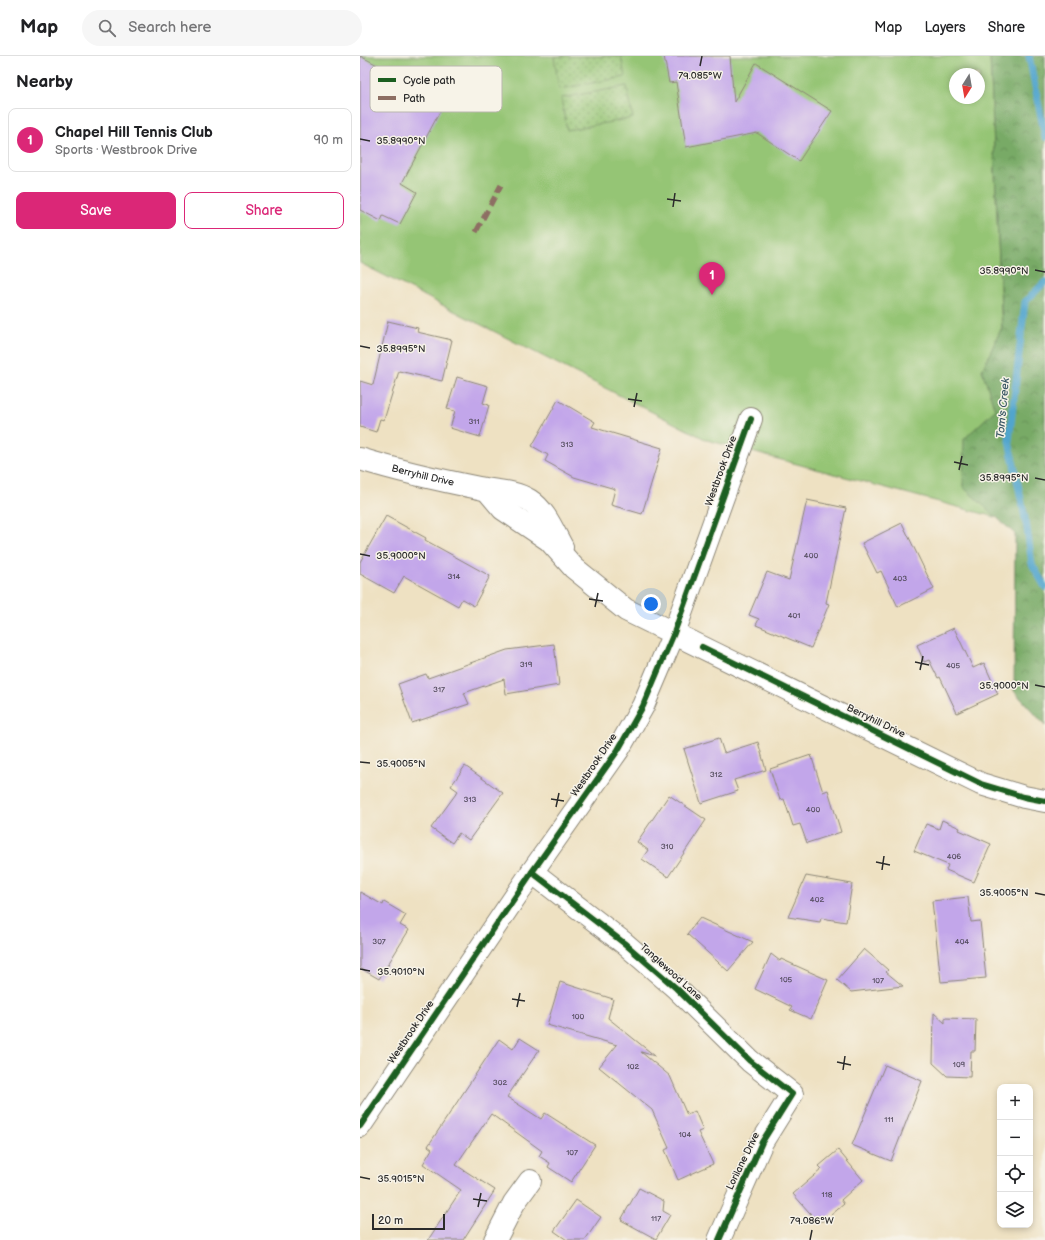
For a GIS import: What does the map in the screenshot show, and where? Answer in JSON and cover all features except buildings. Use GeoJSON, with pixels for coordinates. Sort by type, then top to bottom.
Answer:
{"type":"FeatureCollection","features":[{"type":"Feature","properties":{"kind":"street","name":"Westbrook Drive"},"geometry":{"type":"LineString","coordinates":[[360,1126],[532,872],[618,750],[642,706],[674,633],[751,419]]}},
{"type":"Feature","properties":{"kind":"street","name":"Berryhill Drive"},"geometry":{"type":"LineString","coordinates":[[360,459],[400,471],[487,490],[508,491],[529,500],[546,518],[574,568],[626,610],[981,784],[1024,797],[1045,801]]}},
{"type":"Feature","properties":{"kind":"street","name":"Tanglewood Lane"},"geometry":{"type":"LineString","coordinates":[[532,872],[624,943],[676,988],[750,1061],[792,1094]]}},
{"type":"Feature","properties":{"kind":"street","name":"Lorilane Drive"},"geometry":{"type":"LineString","coordinates":[[719,1240],[762,1142],[792,1094]]}},
{"type":"Feature","properties":{"kind":"street"},"geometry":{"type":"LineString","coordinates":[[495,1240],[514,1203],[530,1181]]}},
{"type":"Feature","properties":{"kind":"green space"},"geometry":{"type":"Polygon","coordinates":[[[360,56],[990,56],[1010,521],[707,440],[360,263],[360,56]]]}},
{"type":"Feature","properties":{"kind":"green space"},"geometry":{"type":"Polygon","coordinates":[[[621,56],[625,77],[559,89],[554,57],[621,56]]]}},
{"type":"Feature","properties":{"kind":"green space"},"geometry":{"type":"Polygon","coordinates":[[[990,56],[1045,56],[1045,725],[1014,691],[1015,534],[963,487],[964,439],[995,410],[982,370],[1002,327],[990,56]]]}},
{"type":"Feature","properties":{"kind":"green space"},"geometry":{"type":"Polygon","coordinates":[[[627,86],[633,118],[567,130],[561,98],[627,86]]]}},
{"type":"Feature","properties":{"kind":"waterway","name":"Tom's Creek"},"geometry":{"type":"LineString","coordinates":[[1029,56],[1045,137]]}},
{"type":"Feature","properties":{"kind":"waterway","name":"Tom's Creek"},"geometry":{"type":"LineString","coordinates":[[1045,282],[1025,302],[1009,441],[1027,528],[1032,564],[1045,587]]}},
{"type":"Feature","properties":{"kind":"marked path"},"geometry":{"type":"LineString","coordinates":[[476,232],[501,185]]}},
{"type":"Feature","properties":{"kind":"cycle path"},"geometry":{"type":"LineString","coordinates":[[360,1126],[532,872],[618,750],[643,706],[674,633],[751,419]]}},
{"type":"Feature","properties":{"kind":"cycle path"},"geometry":{"type":"LineString","coordinates":[[702,647],[981,784],[1024,797],[1045,801]]}},
{"type":"Feature","properties":{"kind":"cycle path"},"geometry":{"type":"LineString","coordinates":[[532,872],[624,943],[676,988],[750,1061],[792,1094],[762,1142],[719,1240]]}},
{"type":"Feature","properties":{"kind":"place","name":"Chapel Hill Tennis Club"},"geometry":{"type":"Point","coordinates":[712,295]}}]}
